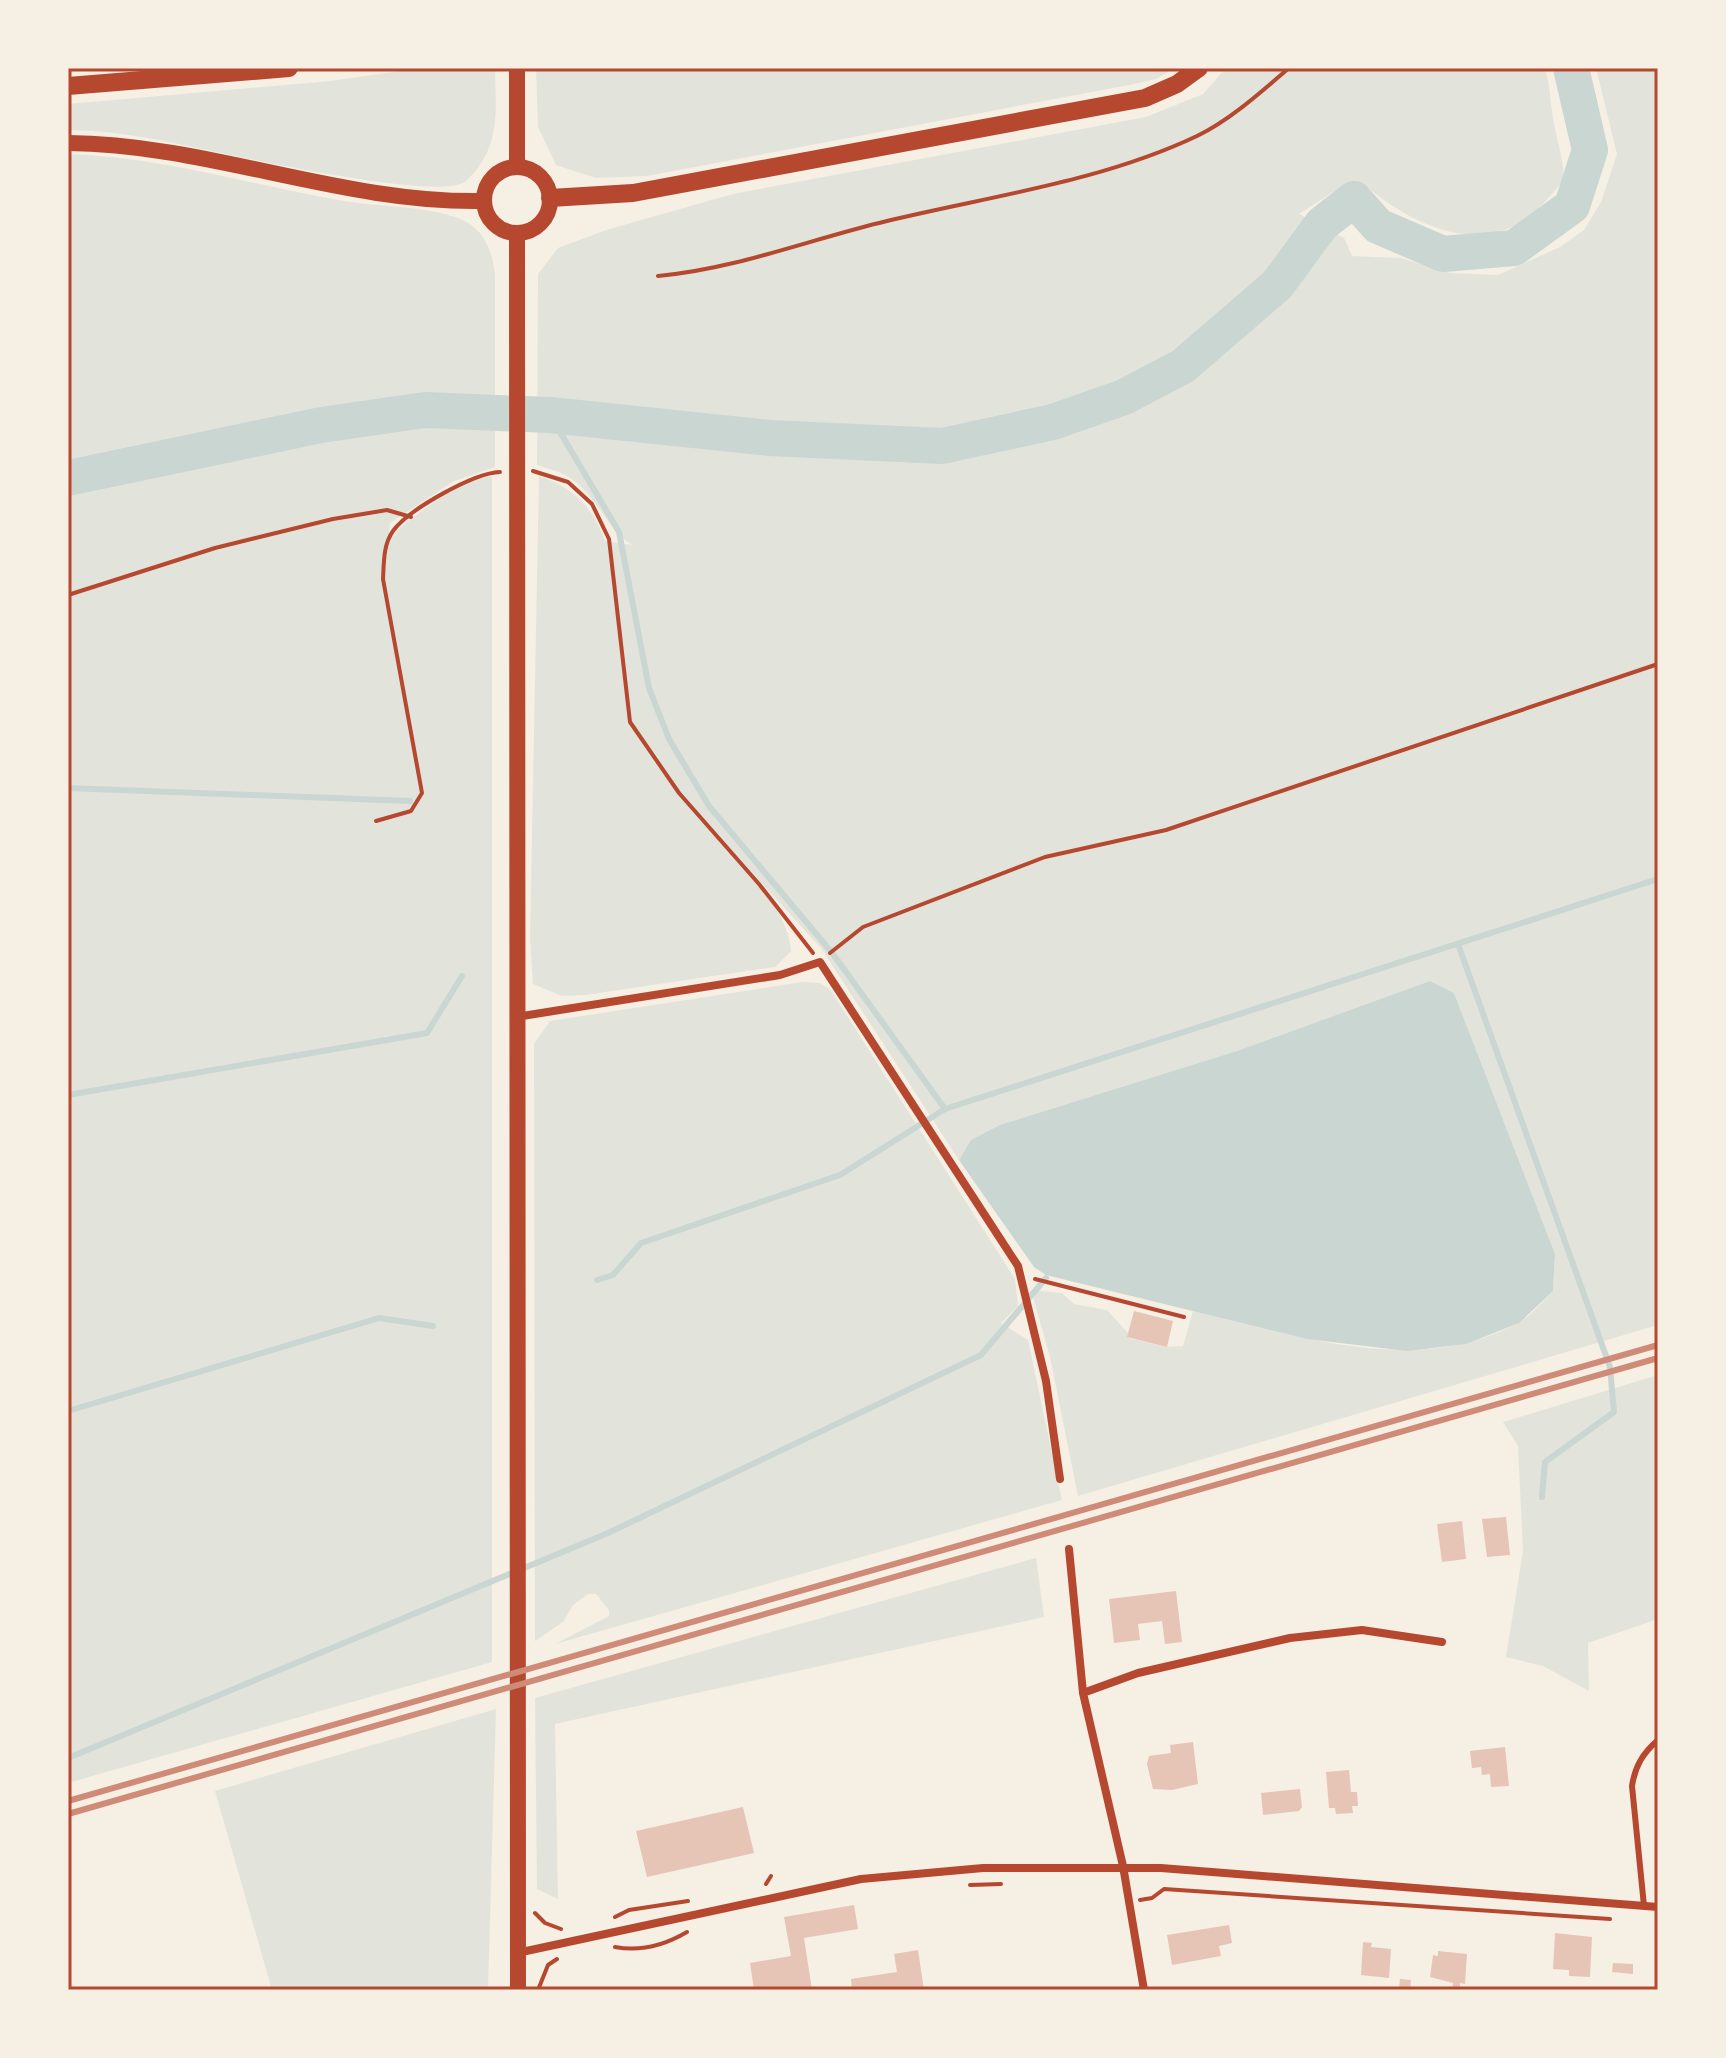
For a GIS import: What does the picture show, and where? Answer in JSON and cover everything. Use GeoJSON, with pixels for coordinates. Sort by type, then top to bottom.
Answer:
{"type":"FeatureCollection","features":[{"type":"Feature","properties":{"kind":"highway"},"geometry":{"type":"LineString","coordinates":[[68,86],[289,68]]}},
{"type":"Feature","properties":{"kind":"highway"},"geometry":{"type":"LineString","coordinates":[[550,198],[633,193],[1145,98],[1177,84],[1199,68]]}},
{"type":"Feature","properties":{"kind":"main road"},"geometry":{"type":"LineString","coordinates":[[517,68],[517,167]]}},
{"type":"Feature","properties":{"kind":"main road"},"geometry":{"type":"LineString","coordinates":[[68,143],[125,144],[369,190],[422,198],[484,201]]}},
{"type":"Feature","properties":{"kind":"main road"},"geometry":{"type":"LineString","coordinates":[[517,167],[538,174],[550,198],[547,216],[539,225],[517,233],[494,223],[484,201],[494,177],[517,167]]}},
{"type":"Feature","properties":{"kind":"main road"},"geometry":{"type":"LineString","coordinates":[[517,233],[515,1017],[518,1990]]}},
{"type":"Feature","properties":{"kind":"street"},"geometry":{"type":"LineString","coordinates":[[515,1017],[780,975],[820,962],[1018,1266],[1046,1381],[1060,1479]]}},
{"type":"Feature","properties":{"kind":"street"},"geometry":{"type":"LineString","coordinates":[[1069,1549],[1083,1693],[1123,1866],[1144,1990]]}},
{"type":"Feature","properties":{"kind":"street"},"geometry":{"type":"LineString","coordinates":[[1083,1693],[1138,1673],[1290,1638],[1362,1630],[1442,1642]]}},
{"type":"Feature","properties":{"kind":"street"},"geometry":{"type":"LineString","coordinates":[[517,1953],[861,1879],[983,1868],[1123,1866],[1658,1907]]}},
{"type":"Feature","properties":{"kind":"lane"},"geometry":{"type":"LineString","coordinates":[[1644,1906],[1632,1786],[1635,1771],[1646,1750],[1658,1740]]}},
{"type":"Feature","properties":{"kind":"path"},"geometry":{"type":"LineString","coordinates":[[658,276],[695,273],[886,221],[1049,185],[1121,165],[1198,136],[1253,99],[1289,68]]}},
{"type":"Feature","properties":{"kind":"path"},"geometry":{"type":"LineString","coordinates":[[526,471],[540,471],[568,482],[592,504],[609,539],[630,722],[679,793],[759,884],[820,962],[863,927],[1045,857],[1166,830],[1658,664]]}},
{"type":"Feature","properties":{"kind":"path"},"geometry":{"type":"LineString","coordinates":[[376,821],[411,811],[422,793],[383,579],[385,549],[394,529],[458,483],[483,473],[512,472]]}},
{"type":"Feature","properties":{"kind":"path"},"geometry":{"type":"LineString","coordinates":[[68,595],[215,548],[333,519],[387,510],[411,517]]}},
{"type":"Feature","properties":{"kind":"path"},"geometry":{"type":"LineString","coordinates":[[1020,1275],[1184,1317]]}},
{"type":"Feature","properties":{"kind":"path"},"geometry":{"type":"LineString","coordinates":[[764,1887],[771,1876]]}},
{"type":"Feature","properties":{"kind":"path"},"geometry":{"type":"LineString","coordinates":[[955,1886],[1002,1884]]}},
{"type":"Feature","properties":{"kind":"path"},"geometry":{"type":"LineString","coordinates":[[1128,1900],[1152,1898],[1164,1889],[1610,1919]]}},
{"type":"Feature","properties":{"kind":"path"},"geometry":{"type":"LineString","coordinates":[[611,1919],[629,1910],[658,1903],[696,1901]]}},
{"type":"Feature","properties":{"kind":"path"},"geometry":{"type":"LineString","coordinates":[[516,1902],[532,1902],[539,1919],[566,1930]]}},
{"type":"Feature","properties":{"kind":"path"},"geometry":{"type":"LineString","coordinates":[[608,1946],[632,1950],[671,1941],[692,1928]]}},
{"type":"Feature","properties":{"kind":"path"},"geometry":{"type":"LineString","coordinates":[[538,1990],[548,1965],[559,1957]]}},
{"type":"Feature","properties":{"kind":"shaded area"},"geometry":{"type":"Polygon","coordinates":[[[421,68],[495,68],[495,115],[491,143],[477,169],[466,181],[446,186],[412,186],[317,172],[142,137],[68,130],[68,104],[330,81],[421,68]]]}},
{"type":"Feature","properties":{"kind":"shaded area"},"geometry":{"type":"Polygon","coordinates":[[[536,68],[1175,68],[1156,79],[1129,85],[647,176],[596,178],[556,165],[538,127],[536,68]]]}},
{"type":"Feature","properties":{"kind":"shaded area"},"geometry":{"type":"Polygon","coordinates":[[[1226,68],[1544,68],[1564,180],[1524,220],[1504,230],[1461,234],[1418,220],[1362,183],[1333,192],[1299,214],[1344,238],[1352,256],[1401,258],[1450,273],[1498,275],[1560,247],[1584,230],[1601,202],[1617,154],[1596,68],[1658,68],[1658,1325],[1078,1496],[1050,1357],[1031,1290],[1062,1293],[1074,1304],[1107,1310],[1128,1333],[1128,1338],[1167,1347],[1183,1346],[1193,1311],[1314,1340],[1397,1350],[1438,1348],[1478,1340],[1521,1321],[1553,1291],[1555,1254],[1454,993],[1430,981],[1234,1052],[971,1140],[959,1160],[821,948],[735,854],[778,912],[789,938],[791,951],[775,967],[585,995],[562,996],[533,984],[530,938],[539,476],[572,492],[588,508],[605,541],[632,545],[615,530],[582,487],[565,475],[537,465],[538,274],[558,248],[606,230],[733,194],[1146,117],[1203,94],[1226,68]]]}},
{"type":"Feature","properties":{"kind":"shaded area"},"geometry":{"type":"Polygon","coordinates":[[[68,154],[136,160],[338,200],[429,211],[458,218],[474,227],[489,248],[495,275],[495,467],[454,481],[390,523],[388,546],[398,530],[429,506],[457,488],[492,477],[492,1662],[68,1783],[68,154]]]}},
{"type":"Feature","properties":{"kind":"shaded area"},"geometry":{"type":"Polygon","coordinates":[[[1430,981],[1454,993],[1555,1254],[1553,1291],[1519,1323],[1466,1344],[1407,1351],[1307,1339],[1046,1275],[1034,1267],[959,1160],[971,1140],[1000,1125],[1234,1052],[1430,981]]]}},
{"type":"Feature","properties":{"kind":"shaded area"},"geometry":{"type":"Polygon","coordinates":[[[802,982],[819,983],[830,989],[1015,1279],[1018,1306],[1001,1323],[1028,1340],[1062,1500],[555,1644],[609,1616],[609,1610],[596,1594],[588,1594],[573,1605],[563,1622],[535,1641],[534,1044],[550,1021],[802,982]]]}},
{"type":"Feature","properties":{"kind":"shaded area"},"geometry":{"type":"Polygon","coordinates":[[[1658,1375],[1658,1619],[1588,1643],[1589,1691],[1543,1666],[1506,1657],[1523,1551],[1518,1446],[1503,1422],[1658,1375]]]}},
{"type":"Feature","properties":{"kind":"shaded area"},"geometry":{"type":"Polygon","coordinates":[[[1036,1558],[1044,1617],[555,1724],[558,1899],[537,1889],[535,1698],[1036,1558]]]}},
{"type":"Feature","properties":{"kind":"shaded area"},"geometry":{"type":"Polygon","coordinates":[[[496,1709],[488,1990],[272,1990],[215,1791],[496,1709]]]}},
{"type":"Feature","properties":{"kind":"building"},"geometry":{"type":"Polygon","coordinates":[[[1134,1311],[1173,1321],[1167,1347],[1127,1337],[1134,1311]]]}},
{"type":"Feature","properties":{"kind":"building"},"geometry":{"type":"Polygon","coordinates":[[[1506,1517],[1510,1555],[1487,1557],[1482,1519],[1506,1517]]]}},
{"type":"Feature","properties":{"kind":"building"},"geometry":{"type":"Polygon","coordinates":[[[1462,1521],[1466,1559],[1442,1562],[1437,1524],[1462,1521]]]}},
{"type":"Feature","properties":{"kind":"building"},"geometry":{"type":"Polygon","coordinates":[[[1176,1591],[1182,1642],[1165,1644],[1162,1621],[1138,1624],[1140,1640],[1114,1643],[1109,1599],[1176,1591]]]}},
{"type":"Feature","properties":{"kind":"building"},"geometry":{"type":"Polygon","coordinates":[[[1193,1742],[1198,1784],[1172,1790],[1153,1789],[1147,1764],[1149,1756],[1171,1753],[1170,1745],[1193,1742]]]}},
{"type":"Feature","properties":{"kind":"building"},"geometry":{"type":"Polygon","coordinates":[[[1505,1747],[1509,1786],[1491,1787],[1490,1774],[1482,1775],[1481,1767],[1472,1768],[1470,1751],[1505,1747]]]}},
{"type":"Feature","properties":{"kind":"building"},"geometry":{"type":"Polygon","coordinates":[[[1349,1770],[1351,1792],[1357,1792],[1358,1806],[1352,1806],[1353,1813],[1336,1814],[1335,1808],[1329,1808],[1326,1772],[1349,1770]]]}},
{"type":"Feature","properties":{"kind":"building"},"geometry":{"type":"Polygon","coordinates":[[[1300,1789],[1302,1807],[1299,1811],[1263,1815],[1261,1793],[1300,1789]]]}},
{"type":"Feature","properties":{"kind":"building"},"geometry":{"type":"Polygon","coordinates":[[[743,1807],[754,1853],[647,1877],[636,1831],[743,1807]]]}},
{"type":"Feature","properties":{"kind":"building"},"geometry":{"type":"Polygon","coordinates":[[[854,1905],[858,1929],[804,1938],[812,1990],[754,1990],[750,1963],[791,1956],[784,1917],[854,1905]]]}},
{"type":"Feature","properties":{"kind":"building"},"geometry":{"type":"Polygon","coordinates":[[[1229,1925],[1232,1943],[1219,1946],[1221,1956],[1172,1965],[1167,1935],[1229,1925]]]}},
{"type":"Feature","properties":{"kind":"building"},"geometry":{"type":"Polygon","coordinates":[[[1555,1933],[1592,1937],[1590,1977],[1569,1976],[1569,1970],[1553,1969],[1555,1933]]]}},
{"type":"Feature","properties":{"kind":"building"},"geometry":{"type":"Polygon","coordinates":[[[1363,1942],[1372,1943],[1371,1947],[1391,1949],[1389,1978],[1361,1975],[1363,1942]]]}},
{"type":"Feature","properties":{"kind":"building"},"geometry":{"type":"Polygon","coordinates":[[[918,1950],[924,1990],[852,1990],[851,1979],[897,1972],[894,1954],[918,1950]]]}},
{"type":"Feature","properties":{"kind":"building"},"geometry":{"type":"Polygon","coordinates":[[[1438,1951],[1467,1954],[1465,1984],[1460,1983],[1460,1990],[1452,1990],[1453,1983],[1430,1977],[1433,1955],[1438,1956],[1438,1951]]]}},
{"type":"Feature","properties":{"kind":"building"},"geometry":{"type":"Polygon","coordinates":[[[1613,1963],[1633,1964],[1633,1974],[1612,1972],[1613,1963]]]}},
{"type":"Feature","properties":{"kind":"building"},"geometry":{"type":"Polygon","coordinates":[[[1400,1979],[1411,1980],[1410,1990],[1399,1990],[1400,1979]]]}},
{"type":"Feature","properties":{"kind":"waterway"},"geometry":{"type":"LineString","coordinates":[[68,478],[321,425],[425,410],[550,415],[770,438],[942,446],[1053,422],[1124,397],[1183,366],[1277,285],[1322,224],[1354,199],[1378,226],[1443,254],[1514,248],[1572,206],[1590,150],[1571,68]]}},
{"type":"Feature","properties":{"kind":"waterway"},"geometry":{"type":"LineString","coordinates":[[550,415],[619,532],[649,688],[669,739],[709,806],[833,954],[945,1109]]}},
{"type":"Feature","properties":{"kind":"waterway"},"geometry":{"type":"LineString","coordinates":[[68,788],[410,801]]}},
{"type":"Feature","properties":{"kind":"waterway"},"geometry":{"type":"LineString","coordinates":[[597,1280],[613,1275],[641,1243],[840,1175],[945,1109],[1658,879]]}},
{"type":"Feature","properties":{"kind":"waterway"},"geometry":{"type":"LineString","coordinates":[[1458,944],[1610,1367],[1614,1412],[1545,1462],[1542,1497]]}},
{"type":"Feature","properties":{"kind":"waterway"},"geometry":{"type":"LineString","coordinates":[[68,1095],[427,1033],[462,976]]}},
{"type":"Feature","properties":{"kind":"waterway"},"geometry":{"type":"LineString","coordinates":[[68,1758],[608,1533],[981,1355],[1046,1278]]}},
{"type":"Feature","properties":{"kind":"waterway"},"geometry":{"type":"LineString","coordinates":[[68,1411],[379,1318],[433,1326]]}},
{"type":"Feature","properties":{"kind":"railway"},"geometry":{"type":"LineString","coordinates":[[68,1801],[1658,1345]]}},
{"type":"Feature","properties":{"kind":"railway"},"geometry":{"type":"LineString","coordinates":[[68,1814],[1658,1358]]}}]}
